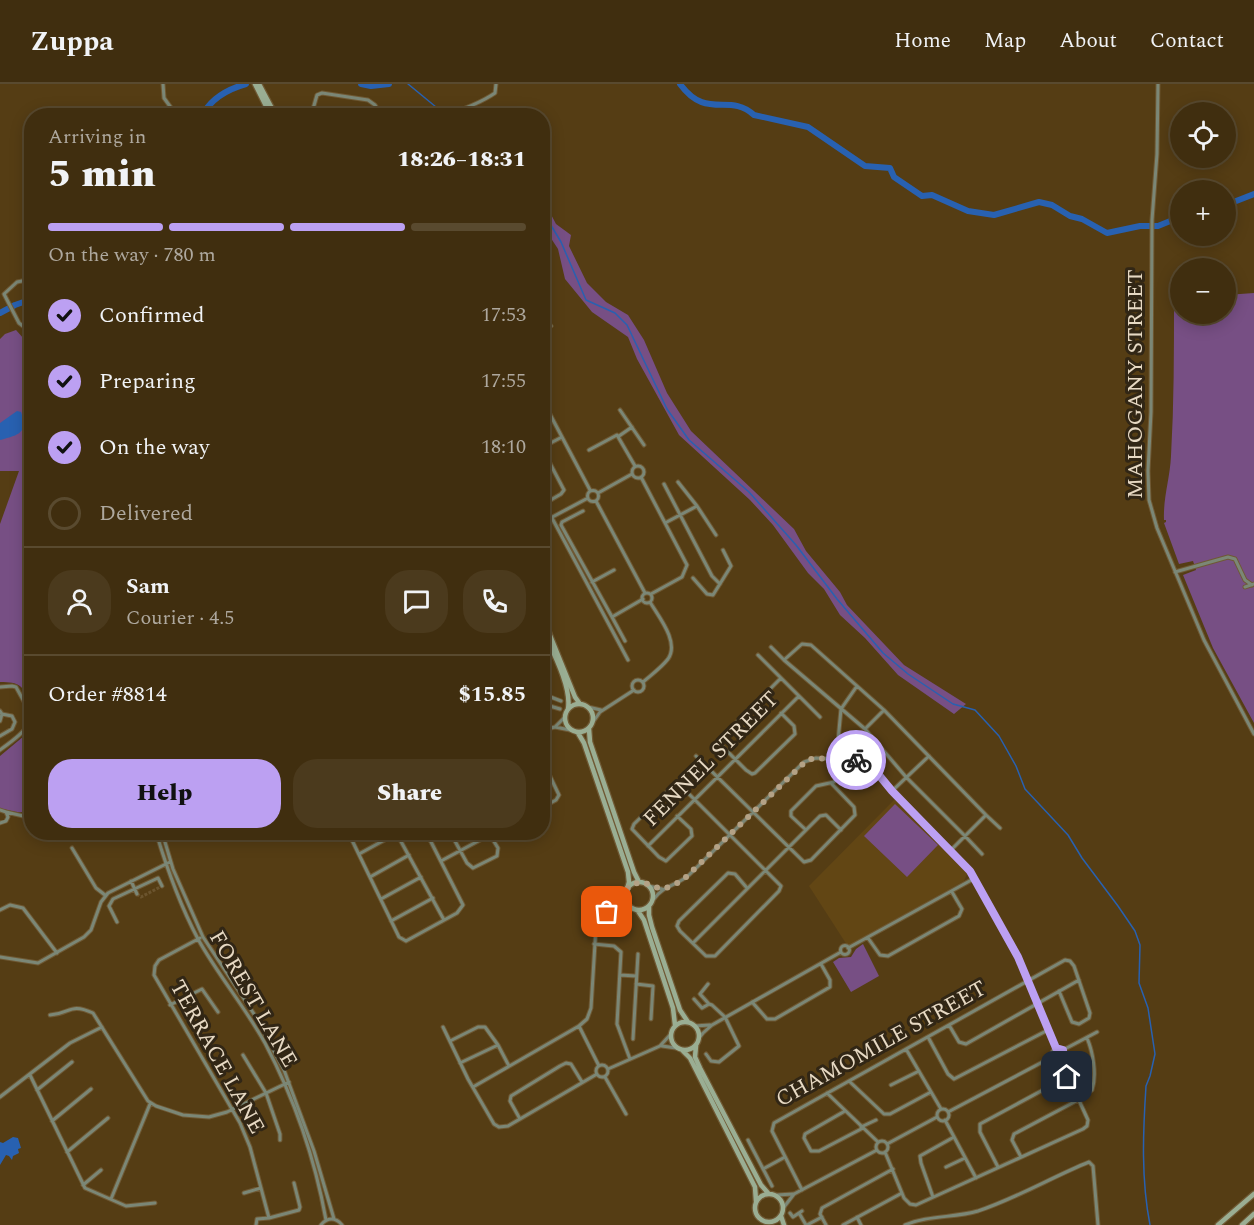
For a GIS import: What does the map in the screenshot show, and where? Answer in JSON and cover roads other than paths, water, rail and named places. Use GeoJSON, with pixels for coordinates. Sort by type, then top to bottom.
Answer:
{"type":"FeatureCollection","features":[{"type":"Feature","properties":{"kind":"street"},"geometry":{"type":"LineString","coordinates":[[163,84],[164,98],[171,108]]}},
{"type":"Feature","properties":{"kind":"street"},"geometry":{"type":"LineString","coordinates":[[255,84],[267,108]]}},
{"type":"Feature","properties":{"kind":"street"},"geometry":{"type":"LineString","coordinates":[[259,84],[272,108]]}},
{"type":"Feature","properties":{"kind":"street"},"geometry":{"type":"LineString","coordinates":[[468,108],[495,93],[496,84]]}},
{"type":"Feature","properties":{"kind":"street","name":"MAHOGANY STREET"},"geometry":{"type":"LineString","coordinates":[[1158,84],[1157,154],[1152,220],[1148,487],[1157,528],[1175,572],[1216,664],[1254,734]]}},
{"type":"Feature","properties":{"kind":"street"},"geometry":{"type":"LineString","coordinates":[[313,108],[316,95],[322,93],[368,100],[377,108]]}},
{"type":"Feature","properties":{"kind":"street"},"geometry":{"type":"LineString","coordinates":[[24,281],[17,282],[5,293],[19,323],[24,327]]}},
{"type":"Feature","properties":{"kind":"street"},"geometry":{"type":"LineString","coordinates":[[620,410],[644,445]]}},
{"type":"Feature","properties":{"kind":"street"},"geometry":{"type":"LineString","coordinates":[[550,414],[590,490],[588,498]]}},
{"type":"Feature","properties":{"kind":"street"},"geometry":{"type":"LineString","coordinates":[[589,450],[613,435],[619,436],[632,427]]}},
{"type":"Feature","properties":{"kind":"street"},"geometry":{"type":"LineString","coordinates":[[619,436],[635,466]]}},
{"type":"Feature","properties":{"kind":"street"},"geometry":{"type":"LineString","coordinates":[[550,444],[562,437]]}},
{"type":"Feature","properties":{"kind":"street"},"geometry":{"type":"LineString","coordinates":[[550,462],[564,490],[550,500]]}},
{"type":"Feature","properties":{"kind":"street"},"geometry":{"type":"LineString","coordinates":[[632,474],[635,466]]}},
{"type":"Feature","properties":{"kind":"street"},"geometry":{"type":"LineString","coordinates":[[635,466],[644,469],[641,477]]}},
{"type":"Feature","properties":{"kind":"street"},"geometry":{"type":"LineString","coordinates":[[632,474],[636,478],[641,477]]}},
{"type":"Feature","properties":{"kind":"street"},"geometry":{"type":"LineString","coordinates":[[598,493],[632,474]]}},
{"type":"Feature","properties":{"kind":"street"},"geometry":{"type":"LineString","coordinates":[[641,477],[684,557],[686,570],[679,580],[651,594],[645,593]]}},
{"type":"Feature","properties":{"kind":"street"},"geometry":{"type":"LineString","coordinates":[[678,482],[716,535]]}},
{"type":"Feature","properties":{"kind":"street"},"geometry":{"type":"LineString","coordinates":[[664,484],[712,576],[720,584]]}},
{"type":"Feature","properties":{"kind":"street"},"geometry":{"type":"LineString","coordinates":[[590,490],[598,493]]}},
{"type":"Feature","properties":{"kind":"street"},"geometry":{"type":"LineString","coordinates":[[596,501],[599,497],[598,493]]}},
{"type":"Feature","properties":{"kind":"street"},"geometry":{"type":"LineString","coordinates":[[588,498],[590,501],[596,501]]}},
{"type":"Feature","properties":{"kind":"street"},"geometry":{"type":"LineString","coordinates":[[588,498],[552,518],[628,660]]}},
{"type":"Feature","properties":{"kind":"street"},"geometry":{"type":"LineString","coordinates":[[596,501],[645,593],[643,599],[612,616]]}},
{"type":"Feature","properties":{"kind":"street"},"geometry":{"type":"LineString","coordinates":[[665,524],[697,506]]}},
{"type":"Feature","properties":{"kind":"street"},"geometry":{"type":"LineString","coordinates":[[583,511],[562,522],[561,525],[625,641]]}},
{"type":"Feature","properties":{"kind":"street"},"geometry":{"type":"LineString","coordinates":[[693,578],[709,596],[713,595],[731,566],[723,550]]}},
{"type":"Feature","properties":{"kind":"street"},"geometry":{"type":"LineString","coordinates":[[1175,572],[1230,557],[1234,559],[1245,580],[1253,585]]}},
{"type":"Feature","properties":{"kind":"street"},"geometry":{"type":"LineString","coordinates":[[592,582],[614,570]]}},
{"type":"Feature","properties":{"kind":"street"},"geometry":{"type":"LineString","coordinates":[[1245,587],[1253,585]]}},
{"type":"Feature","properties":{"kind":"street"},"geometry":{"type":"LineString","coordinates":[[634,690],[632,687],[634,682],[643,682],[667,661],[672,649],[669,637],[650,602],[651,594]]}},
{"type":"Feature","properties":{"kind":"street"},"geometry":{"type":"LineString","coordinates":[[643,599],[645,602],[650,602]]}},
{"type":"Feature","properties":{"kind":"street"},"geometry":{"type":"LineString","coordinates":[[550,635],[580,704]]}},
{"type":"Feature","properties":{"kind":"street"},"geometry":{"type":"LineString","coordinates":[[784,660],[802,644],[808,643],[884,710],[1000,828]]}},
{"type":"Feature","properties":{"kind":"street"},"geometry":{"type":"LineString","coordinates":[[550,647],[569,699],[564,718],[555,727]]}},
{"type":"Feature","properties":{"kind":"street"},"geometry":{"type":"LineString","coordinates":[[771,647],[822,695],[864,729],[906,777],[982,854]]}},
{"type":"Feature","properties":{"kind":"street"},"geometry":{"type":"LineString","coordinates":[[758,655],[820,717]]}},
{"type":"Feature","properties":{"kind":"street"},"geometry":{"type":"LineString","coordinates":[[781,678],[720,739],[722,746],[749,773],[757,771],[795,734],[794,726],[781,713]]}},
{"type":"Feature","properties":{"kind":"street"},"geometry":{"type":"LineString","coordinates":[[634,690],[643,691],[645,687],[643,682]]}},
{"type":"Feature","properties":{"kind":"street"},"geometry":{"type":"LineString","coordinates":[[0,687],[12,686],[18,689],[24,701]]}},
{"type":"Feature","properties":{"kind":"street"},"geometry":{"type":"LineString","coordinates":[[831,759],[837,752],[841,709],[857,686]]}},
{"type":"Feature","properties":{"kind":"street"},"geometry":{"type":"LineString","coordinates":[[634,690],[603,710],[589,729],[590,742],[639,882]]}},
{"type":"Feature","properties":{"kind":"street","name":"FENNEL STREET"},"geometry":{"type":"LineString","coordinates":[[648,846],[799,696]]}},
{"type":"Feature","properties":{"kind":"street"},"geometry":{"type":"LineString","coordinates":[[550,697],[561,701]]}},
{"type":"Feature","properties":{"kind":"street"},"geometry":{"type":"LineString","coordinates":[[568,709],[580,704],[603,710]]}},
{"type":"Feature","properties":{"kind":"street"},"geometry":{"type":"LineString","coordinates":[[550,706],[560,710]]}},
{"type":"Feature","properties":{"kind":"street"},"geometry":{"type":"LineString","coordinates":[[588,707],[593,722]]}},
{"type":"Feature","properties":{"kind":"street"},"geometry":{"type":"LineString","coordinates":[[864,729],[884,710]]}},
{"type":"Feature","properties":{"kind":"street"},"geometry":{"type":"LineString","coordinates":[[0,721],[1,712],[12,716],[15,722],[12,729],[0,736]]}},
{"type":"Feature","properties":{"kind":"street"},"geometry":{"type":"LineString","coordinates":[[564,718],[570,730]]}},
{"type":"Feature","properties":{"kind":"street"},"geometry":{"type":"LineString","coordinates":[[550,728],[555,727],[578,733],[586,747],[628,872],[629,882],[625,896],[630,908]]}},
{"type":"Feature","properties":{"kind":"street"},"geometry":{"type":"LineString","coordinates":[[0,750],[24,728]]}},
{"type":"Feature","properties":{"kind":"street"},"geometry":{"type":"LineString","coordinates":[[578,733],[589,729]]}},
{"type":"Feature","properties":{"kind":"street"},"geometry":{"type":"LineString","coordinates":[[837,752],[841,753],[843,758]]}},
{"type":"Feature","properties":{"kind":"street"},"geometry":{"type":"LineString","coordinates":[[696,756],[804,862],[809,861],[856,813],[854,807],[832,784]]}},
{"type":"Feature","properties":{"kind":"street"},"geometry":{"type":"LineString","coordinates":[[892,791],[929,756]]}},
{"type":"Feature","properties":{"kind":"street"},"geometry":{"type":"LineString","coordinates":[[699,1038],[697,1029],[681,1014],[649,918],[649,907],[664,889],[685,879],[804,762],[816,758],[831,759],[836,764],[836,777],[832,784]]}},
{"type":"Feature","properties":{"kind":"street"},"geometry":{"type":"LineString","coordinates":[[836,764],[842,762],[843,758]]}},
{"type":"Feature","properties":{"kind":"street"},"geometry":{"type":"LineString","coordinates":[[843,758],[860,760],[869,764],[892,791],[967,866],[1018,957],[1056,1048]]}},
{"type":"Feature","properties":{"kind":"street"},"geometry":{"type":"LineString","coordinates":[[550,776],[559,795],[550,803]]}},
{"type":"Feature","properties":{"kind":"street"},"geometry":{"type":"LineString","coordinates":[[677,816],[691,829],[692,834],[683,846],[666,861],[661,860],[634,833],[632,826],[673,786],[681,784],[780,884],[779,891],[715,956],[706,956],[678,928],[679,921],[728,873],[735,874],[747,888]]}},
{"type":"Feature","properties":{"kind":"street"},"geometry":{"type":"LineString","coordinates":[[806,830],[792,816],[792,809],[816,786],[832,784]]}},
{"type":"Feature","properties":{"kind":"street"},"geometry":{"type":"LineString","coordinates":[[0,810],[24,817]]}},
{"type":"Feature","properties":{"kind":"street"},"geometry":{"type":"LineString","coordinates":[[6,812],[7,820]]}},
{"type":"Feature","properties":{"kind":"street"},"geometry":{"type":"LineString","coordinates":[[693,943],[820,816],[825,814],[841,830]]}},
{"type":"Feature","properties":{"kind":"street"},"geometry":{"type":"LineString","coordinates":[[951,850],[986,815]]}},
{"type":"Feature","properties":{"kind":"street"},"geometry":{"type":"LineString","coordinates":[[0,823],[19,816]]}},
{"type":"Feature","properties":{"kind":"street","name":"FOREST LANE"},"geometry":{"type":"LineString","coordinates":[[158,840],[179,900],[199,939],[258,1032],[284,1084],[308,1148],[326,1220]]}},
{"type":"Feature","properties":{"kind":"street","name":"FOREST LANE"},"geometry":{"type":"LineString","coordinates":[[164,840],[171,862],[203,937],[254,1014],[289,1082],[314,1151],[334,1219]]}},
{"type":"Feature","properties":{"kind":"street"},"geometry":{"type":"LineString","coordinates":[[352,840],[399,936],[405,940],[460,912],[463,905],[430,840]]}},
{"type":"Feature","properties":{"kind":"street"},"geometry":{"type":"LineString","coordinates":[[359,854],[386,840]]}},
{"type":"Feature","properties":{"kind":"street"},"geometry":{"type":"LineString","coordinates":[[402,840],[444,920]]}},
{"type":"Feature","properties":{"kind":"street"},"geometry":{"type":"LineString","coordinates":[[454,840],[469,866],[476,868],[498,854],[492,840]]}},
{"type":"Feature","properties":{"kind":"street"},"geometry":{"type":"LineString","coordinates":[[441,861],[481,840]]}},
{"type":"Feature","properties":{"kind":"street"},"geometry":{"type":"LineString","coordinates":[[72,848],[96,888],[105,895]]}},
{"type":"Feature","properties":{"kind":"street"},"geometry":{"type":"LineString","coordinates":[[370,877],[409,855]]}},
{"type":"Feature","properties":{"kind":"street"},"geometry":{"type":"LineString","coordinates":[[0,957],[33,963],[57,952],[89,932],[105,895],[171,862]]}},
{"type":"Feature","properties":{"kind":"street"},"geometry":{"type":"LineString","coordinates":[[381,899],[421,877]]}},
{"type":"Feature","properties":{"kind":"street"},"geometry":{"type":"LineString","coordinates":[[117,922],[109,904],[113,899],[158,878],[162,886]]}},
{"type":"Feature","properties":{"kind":"street"},"geometry":{"type":"LineString","coordinates":[[784,1207],[782,1200],[768,1193],[761,1185],[700,1068],[695,1057],[699,1038],[712,1025],[725,1017],[841,952],[847,954],[849,948],[975,878]]}},
{"type":"Feature","properties":{"kind":"street"},"geometry":{"type":"LineString","coordinates":[[131,881],[137,894]]}},
{"type":"Feature","properties":{"kind":"street"},"geometry":{"type":"LineString","coordinates":[[627,889],[639,882],[664,889]]}},
{"type":"Feature","properties":{"kind":"street"},"geometry":{"type":"LineString","coordinates":[[649,886],[654,899]]}},
{"type":"Feature","properties":{"kind":"street"},"geometry":{"type":"LineString","coordinates":[[870,936],[880,955],[888,956],[961,914],[962,909],[952,892]]}},
{"type":"Feature","properties":{"kind":"street"},"geometry":{"type":"LineString","coordinates":[[473,1087],[579,1026],[587,1019],[590,1012],[597,922],[625,896]]}},
{"type":"Feature","properties":{"kind":"street"},"geometry":{"type":"LineString","coordinates":[[392,921],[433,898]]}},
{"type":"Feature","properties":{"kind":"street"},"geometry":{"type":"LineString","coordinates":[[0,910],[10,905],[23,908],[57,952]]}},
{"type":"Feature","properties":{"kind":"street"},"geometry":{"type":"LineString","coordinates":[[638,911],[649,907]]}},
{"type":"Feature","properties":{"kind":"street"},"geometry":{"type":"LineString","coordinates":[[608,1069],[660,1046],[675,1025],[673,1008],[644,920],[638,911],[630,908],[614,908]]}},
{"type":"Feature","properties":{"kind":"street","name":"TERRACE LANE"},"geometry":{"type":"LineString","coordinates":[[203,937],[159,960],[155,966],[155,979],[233,1109],[246,1137],[269,1218]]}},
{"type":"Feature","properties":{"kind":"street"},"geometry":{"type":"LineString","coordinates":[[594,944],[614,946],[620,950],[617,1027],[630,1059]]}},
{"type":"Feature","properties":{"kind":"street"},"geometry":{"type":"LineString","coordinates":[[633,1039],[638,954]]}},
{"type":"Feature","properties":{"kind":"street","name":"CHAMOMILE STREET"},"geometry":{"type":"LineString","coordinates":[[802,1190],[772,1131],[773,1124],[1062,961],[1070,961],[1079,980]]}},
{"type":"Feature","properties":{"kind":"street"},"geometry":{"type":"LineString","coordinates":[[752,1002],[767,1019],[775,1019],[830,987],[830,980],[821,964]]}},
{"type":"Feature","properties":{"kind":"street"},"geometry":{"type":"LineString","coordinates":[[620,975],[637,976]]}},
{"type":"Feature","properties":{"kind":"street"},"geometry":{"type":"LineString","coordinates":[[949,1025],[959,1042],[966,1044],[1059,991],[1079,980],[1090,1013],[1087,1019],[1077,1024],[1072,1022],[1059,991]]}},
{"type":"Feature","properties":{"kind":"street"},"geometry":{"type":"LineString","coordinates":[[636,984],[653,986],[651,1019]]}},
{"type":"Feature","properties":{"kind":"street"},"geometry":{"type":"LineString","coordinates":[[706,1054],[711,1061],[719,1062],[739,1046],[725,1017],[700,994],[708,984]]}},
{"type":"Feature","properties":{"kind":"street"},"geometry":{"type":"LineString","coordinates":[[170,1005],[202,989],[218,1012]]}},
{"type":"Feature","properties":{"kind":"street"},"geometry":{"type":"LineString","coordinates":[[694,999],[701,1007],[709,1004]]}},
{"type":"Feature","properties":{"kind":"street"},"geometry":{"type":"LineString","coordinates":[[51,1015],[74,1008],[93,1013],[150,1103],[183,1115],[201,1118],[218,1115],[289,1082]]}},
{"type":"Feature","properties":{"kind":"street"},"geometry":{"type":"LineString","coordinates":[[675,1025],[688,1022]]}},
{"type":"Feature","properties":{"kind":"street"},"geometry":{"type":"LineString","coordinates":[[694,1026],[712,1025]]}},
{"type":"Feature","properties":{"kind":"street"},"geometry":{"type":"LineString","coordinates":[[450,1041],[483,1026],[488,1029],[509,1066]]}},
{"type":"Feature","properties":{"kind":"street"},"geometry":{"type":"LineString","coordinates":[[579,1026],[599,1066],[597,1074]]}},
{"type":"Feature","properties":{"kind":"street"},"geometry":{"type":"LineString","coordinates":[[0,1097],[73,1041],[102,1027]]}},
{"type":"Feature","properties":{"kind":"street"},"geometry":{"type":"LineString","coordinates":[[443,1027],[473,1087],[494,1124],[499,1127],[505,1127],[520,1119],[597,1074]]}},
{"type":"Feature","properties":{"kind":"street"},"geometry":{"type":"LineString","coordinates":[[928,1036],[948,1074],[954,1079],[1048,1030]]}},
{"type":"Feature","properties":{"kind":"street"},"geometry":{"type":"LineString","coordinates":[[1056,1048],[1063,1050],[1097,1032]]}},
{"type":"Feature","properties":{"kind":"street"},"geometry":{"type":"LineString","coordinates":[[670,1035],[676,1048]]}},
{"type":"Feature","properties":{"kind":"street"},"geometry":{"type":"LineString","coordinates":[[1021,1157],[1012,1140],[1014,1134],[1090,1093],[1094,1084],[1092,1053],[1087,1038]]}},
{"type":"Feature","properties":{"kind":"street"},"geometry":{"type":"LineString","coordinates":[[460,1063],[498,1045]]}},
{"type":"Feature","properties":{"kind":"street"},"geometry":{"type":"LineString","coordinates":[[660,1046],[676,1048],[690,1058],[755,1187],[757,1215],[762,1220],[777,1225]]}},
{"type":"Feature","properties":{"kind":"street"},"geometry":{"type":"LineString","coordinates":[[683,1051],[696,1046]]}},
{"type":"Feature","properties":{"kind":"street"},"geometry":{"type":"LineString","coordinates":[[906,1048],[941,1109],[948,1112]]}},
{"type":"Feature","properties":{"kind":"street"},"geometry":{"type":"LineString","coordinates":[[1052,1057],[1052,1051],[1056,1048]]}},
{"type":"Feature","properties":{"kind":"street"},"geometry":{"type":"LineString","coordinates":[[1060,1059],[1063,1050]]}},
{"type":"Feature","properties":{"kind":"street"},"geometry":{"type":"LineString","coordinates":[[243,1055],[266,1093],[280,1140]]}},
{"type":"Feature","properties":{"kind":"street"},"geometry":{"type":"LineString","coordinates":[[948,1112],[1052,1057],[1060,1059]]}},
{"type":"Feature","properties":{"kind":"street"},"geometry":{"type":"LineString","coordinates":[[887,1144],[885,1152],[902,1193],[905,1200],[913,1205],[1086,1128],[1088,1120],[1060,1059]]}},
{"type":"Feature","properties":{"kind":"street"},"geometry":{"type":"LineString","coordinates":[[37,1090],[72,1062]]}},
{"type":"Feature","properties":{"kind":"street"},"geometry":{"type":"LineString","coordinates":[[520,1119],[510,1101],[511,1096],[551,1071],[569,1063],[582,1082]]}},
{"type":"Feature","properties":{"kind":"street"},"geometry":{"type":"LineString","coordinates":[[599,1066],[604,1065],[608,1069]]}},
{"type":"Feature","properties":{"kind":"street"},"geometry":{"type":"LineString","coordinates":[[605,1077],[608,1069]]}},
{"type":"Feature","properties":{"kind":"street"},"geometry":{"type":"LineString","coordinates":[[891,1085],[919,1071]]}},
{"type":"Feature","properties":{"kind":"street"},"geometry":{"type":"LineString","coordinates":[[597,1074],[605,1077]]}},
{"type":"Feature","properties":{"kind":"street"},"geometry":{"type":"LineString","coordinates":[[30,1075],[83,1185],[88,1190],[129,1206],[155,1203]]}},
{"type":"Feature","properties":{"kind":"street"},"geometry":{"type":"LineString","coordinates":[[605,1077],[626,1114]]}},
{"type":"Feature","properties":{"kind":"street"},"geometry":{"type":"LineString","coordinates":[[998,1167],[980,1132],[980,1124],[1067,1077]]}},
{"type":"Feature","properties":{"kind":"street"},"geometry":{"type":"LineString","coordinates":[[849,1081],[881,1113],[887,1114],[931,1092]]}},
{"type":"Feature","properties":{"kind":"street"},"geometry":{"type":"LineString","coordinates":[[52,1121],[91,1089]]}},
{"type":"Feature","properties":{"kind":"street"},"geometry":{"type":"LineString","coordinates":[[827,1093],[878,1142],[883,1141],[887,1144]]}},
{"type":"Feature","properties":{"kind":"street"},"geometry":{"type":"LineString","coordinates":[[111,1199],[150,1103]]}},
{"type":"Feature","properties":{"kind":"street"},"geometry":{"type":"LineString","coordinates":[[887,1144],[937,1117],[941,1109]]}},
{"type":"Feature","properties":{"kind":"street"},"geometry":{"type":"LineString","coordinates":[[845,1111],[805,1134],[804,1138],[810,1151],[819,1151],[876,1120]]}},
{"type":"Feature","properties":{"kind":"street"},"geometry":{"type":"LineString","coordinates":[[945,1120],[948,1118],[948,1112]]}},
{"type":"Feature","properties":{"kind":"street"},"geometry":{"type":"LineString","coordinates":[[937,1117],[945,1120]]}},
{"type":"Feature","properties":{"kind":"street"},"geometry":{"type":"LineString","coordinates":[[67,1152],[108,1118]]}},
{"type":"Feature","properties":{"kind":"street"},"geometry":{"type":"LineString","coordinates":[[945,1120],[976,1178]]}},
{"type":"Feature","properties":{"kind":"street"},"geometry":{"type":"LineString","coordinates":[[933,1198],[920,1156],[954,1137]]}},
{"type":"Feature","properties":{"kind":"street"},"geometry":{"type":"LineString","coordinates":[[748,1140],[772,1186]]}},
{"type":"Feature","properties":{"kind":"street"},"geometry":{"type":"LineString","coordinates":[[877,1150],[878,1142]]}},
{"type":"Feature","properties":{"kind":"street"},"geometry":{"type":"LineString","coordinates":[[777,1196],[794,1194],[877,1150]]}},
{"type":"Feature","properties":{"kind":"street"},"geometry":{"type":"LineString","coordinates":[[877,1150],[881,1153],[885,1152]]}},
{"type":"Feature","properties":{"kind":"street"},"geometry":{"type":"LineString","coordinates":[[763,1169],[785,1157]]}},
{"type":"Feature","properties":{"kind":"street"},"geometry":{"type":"LineString","coordinates":[[946,1167],[965,1158]]}},
{"type":"Feature","properties":{"kind":"street"},"geometry":{"type":"LineString","coordinates":[[905,1225],[919,1220],[958,1216],[982,1209],[1089,1162],[1093,1166],[1098,1225]]}},
{"type":"Feature","properties":{"kind":"street"},"geometry":{"type":"LineString","coordinates":[[826,1225],[820,1212],[825,1206],[893,1169]]}},
{"type":"Feature","properties":{"kind":"street"},"geometry":{"type":"LineString","coordinates":[[83,1185],[101,1170]]}},
{"type":"Feature","properties":{"kind":"street"},"geometry":{"type":"LineString","coordinates":[[256,1225],[257,1219],[299,1210],[294,1183]]}},
{"type":"Feature","properties":{"kind":"street"},"geometry":{"type":"LineString","coordinates":[[244,1193],[261,1188]]}},
{"type":"Feature","properties":{"kind":"street"},"geometry":{"type":"LineString","coordinates":[[756,1201],[768,1193]]}},
{"type":"Feature","properties":{"kind":"street"},"geometry":{"type":"LineString","coordinates":[[843,1225],[902,1193]]}},
{"type":"Feature","properties":{"kind":"street"},"geometry":{"type":"LineString","coordinates":[[769,1222],[776,1221],[781,1216],[784,1207],[794,1194]]}},
{"type":"Feature","properties":{"kind":"street"},"geometry":{"type":"LineString","coordinates":[[1218,1225],[1254,1194]]}},
{"type":"Feature","properties":{"kind":"street"},"geometry":{"type":"LineString","coordinates":[[790,1213],[792,1217],[801,1212],[807,1225],[822,1217]]}},
{"type":"Feature","properties":{"kind":"street"},"geometry":{"type":"LineString","coordinates":[[1242,1225],[1254,1214]]}},
{"type":"Feature","properties":{"kind":"street"},"geometry":{"type":"LineString","coordinates":[[781,1216],[784,1225]]}},
{"type":"Feature","properties":{"kind":"street"},"geometry":{"type":"LineString","coordinates":[[857,1217],[861,1225]]}},
{"type":"Feature","properties":{"kind":"street"},"geometry":{"type":"LineString","coordinates":[[321,1225],[326,1220],[334,1219],[342,1225]]}},
{"type":"Feature","properties":{"kind":"water"},"geometry":{"type":"Polygon","coordinates":[[[17,411],[21,412],[23,419],[22,429],[16,435],[0,440],[0,423],[17,411]]]}},
{"type":"Feature","properties":{"kind":"water"},"geometry":{"type":"Polygon","coordinates":[[[13,1137],[18,1138],[21,1148],[18,1149],[19,1153],[13,1156],[12,1160],[6,1155],[0,1165],[0,1142],[3,1143],[13,1137]]]}},
{"type":"Feature","properties":{"kind":"waterway"},"geometry":{"type":"LineString","coordinates":[[207,108],[221,95],[246,84]]}},
{"type":"Feature","properties":{"kind":"waterway"},"geometry":{"type":"LineString","coordinates":[[361,84],[371,86],[389,84]]}},
{"type":"Feature","properties":{"kind":"waterway"},"geometry":{"type":"LineString","coordinates":[[408,84],[436,108]]}},
{"type":"Feature","properties":{"kind":"waterway"},"geometry":{"type":"LineString","coordinates":[[680,84],[699,101],[736,106],[754,115],[808,127],[865,166],[890,168],[894,177],[922,196],[932,195],[968,211],[994,215],[1039,202],[1052,205],[1107,233],[1140,226],[1158,226],[1170,221]]}},
{"type":"Feature","properties":{"kind":"waterway"},"geometry":{"type":"LineString","coordinates":[[1236,201],[1254,194]]}},
{"type":"Feature","properties":{"kind":"waterway"},"geometry":{"type":"LineString","coordinates":[[550,224],[561,242],[586,300],[615,313],[627,325],[667,409],[689,440],[749,492],[796,545],[837,599],[883,653],[908,674],[953,704],[975,710],[999,736],[1016,766],[1025,789],[1068,835],[1135,931],[1140,945],[1139,983],[1148,1008],[1155,1054],[1146,1086],[1144,1138],[1145,1190],[1150,1225]]}},
{"type":"Feature","properties":{"kind":"waterway"},"geometry":{"type":"LineString","coordinates":[[0,313],[24,302]]}},
{"type":"Feature","properties":{"kind":"tunnel"},"geometry":{"type":"LineString","coordinates":[[137,894],[141,897],[162,886]]}}]}
